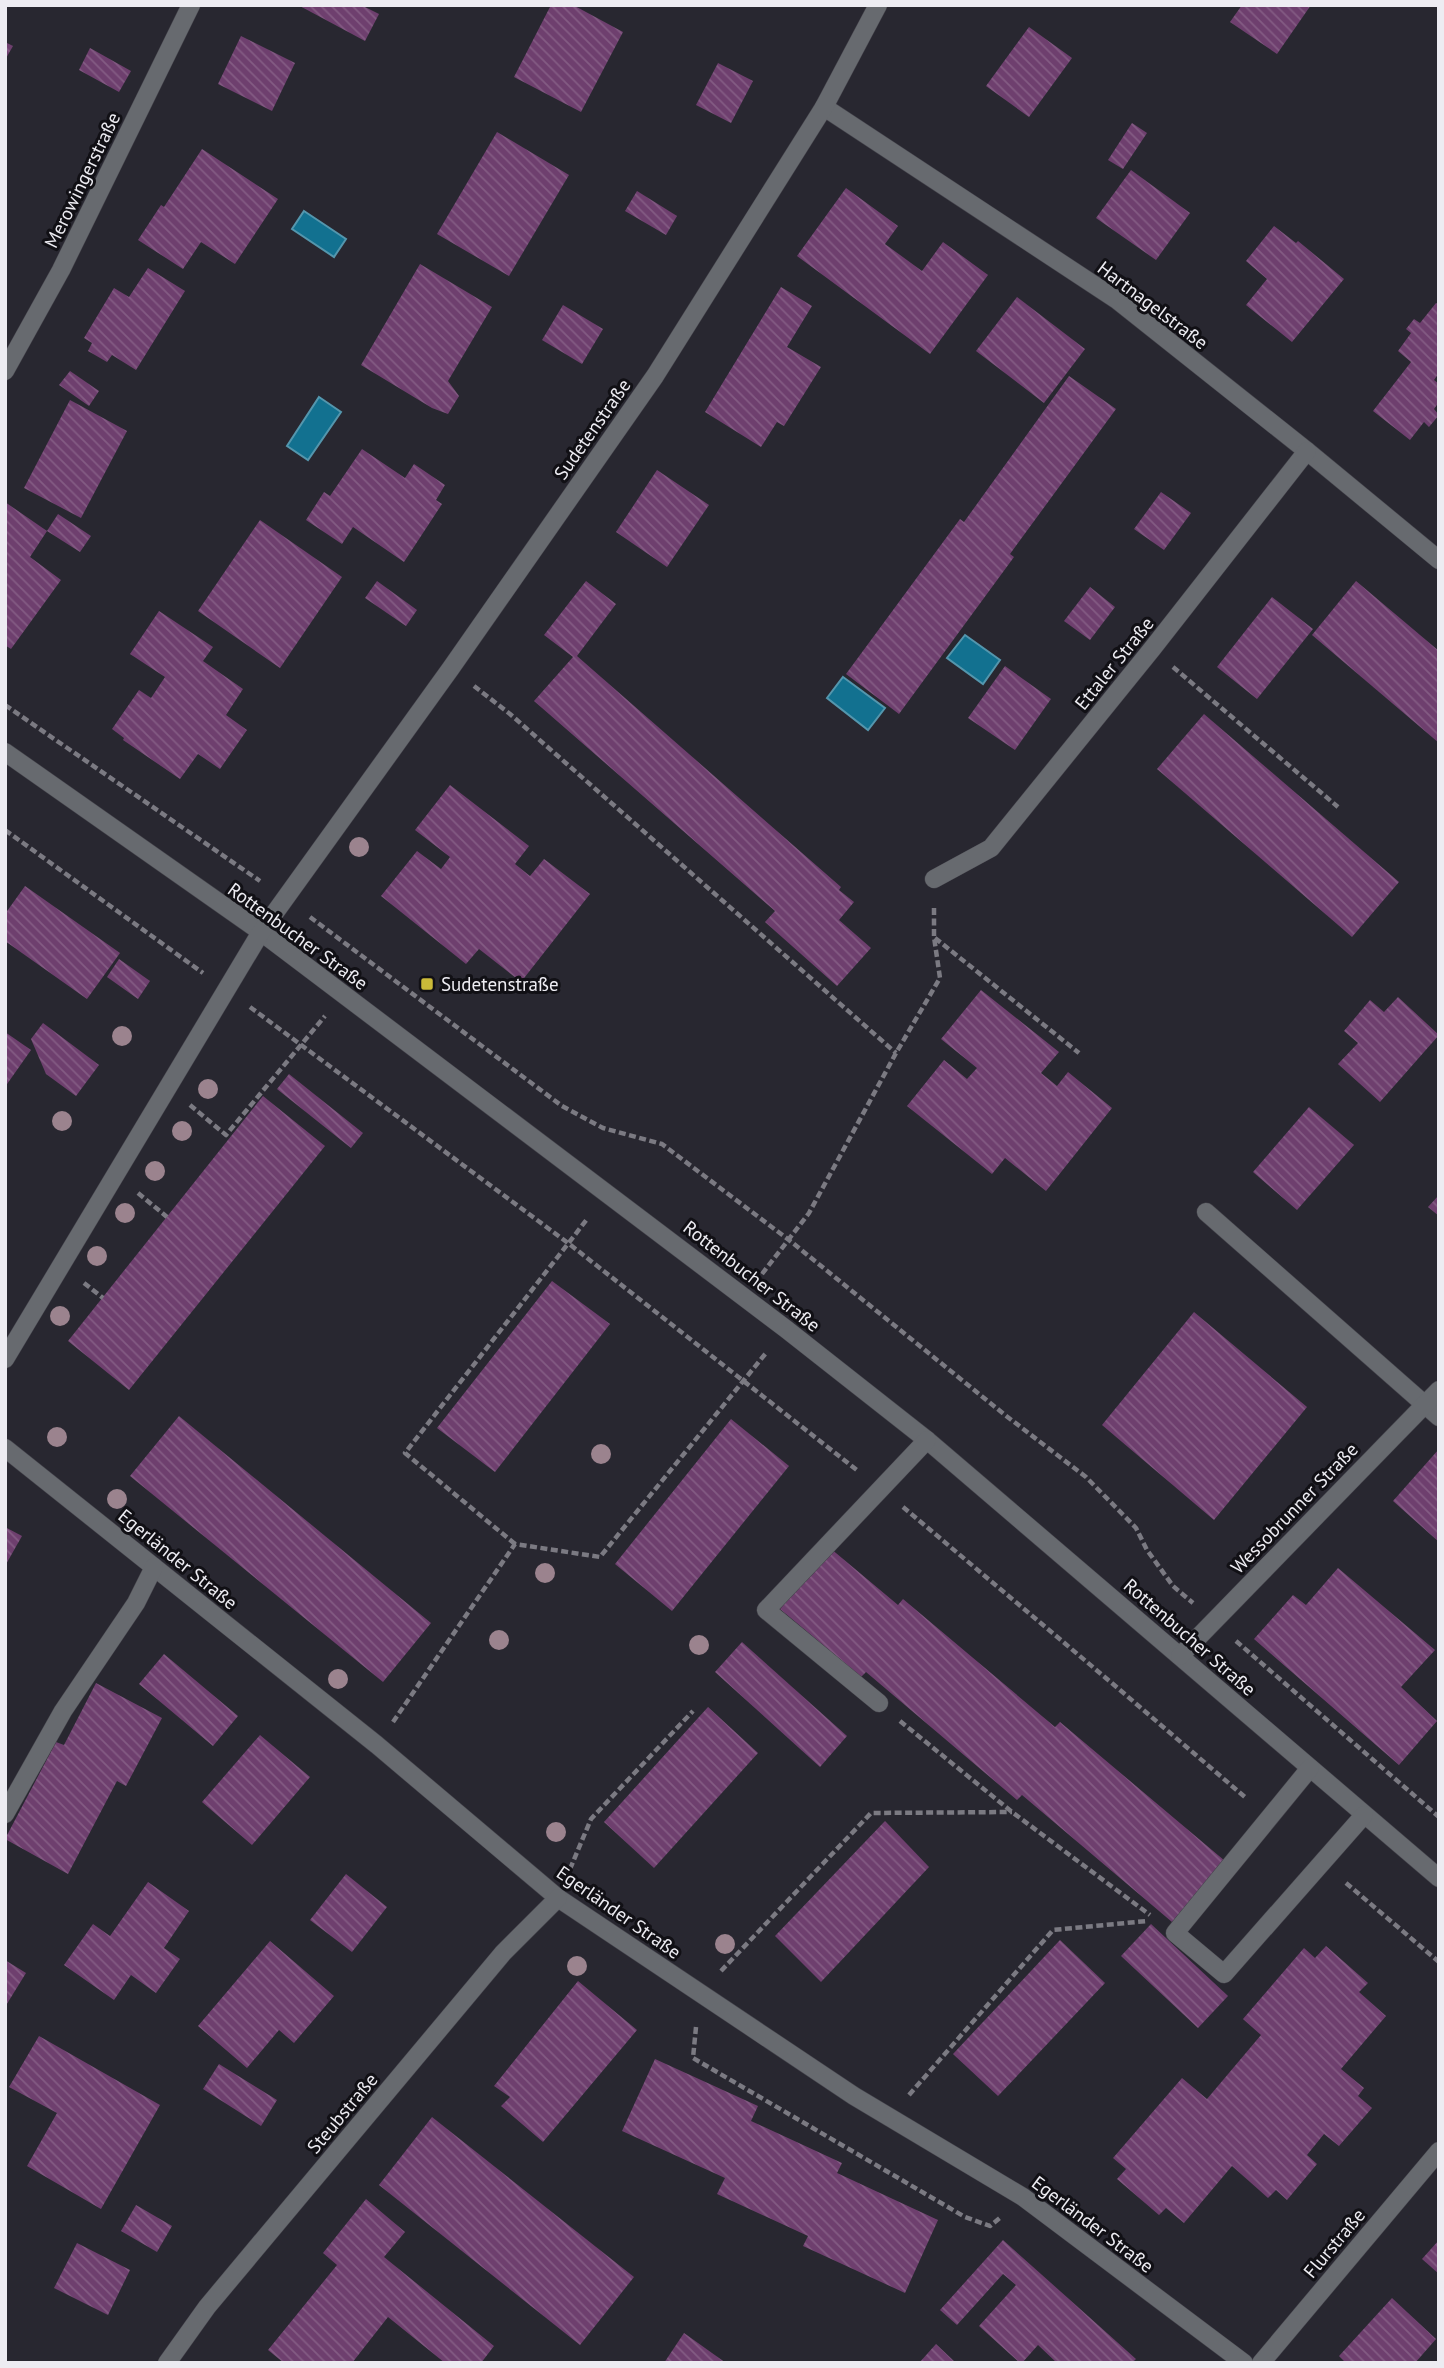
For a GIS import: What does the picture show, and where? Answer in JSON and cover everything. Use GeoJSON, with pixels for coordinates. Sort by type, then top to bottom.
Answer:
{"type":"FeatureCollection","features":[{"type":"Feature","properties":{"kind":"street","name":"Merowingerstraße"},"geometry":{"type":"LineString","coordinates":[[5,370],[61,270],[191,5]]}},
{"type":"Feature","properties":{"kind":"street","name":"Sudetenstraße"},"geometry":{"type":"LineString","coordinates":[[5,1359],[261,932],[451,668],[655,376],[824,107],[878,5]]}},
{"type":"Feature","properties":{"kind":"street","name":"Hartnagelstraße"},"geometry":{"type":"LineString","coordinates":[[824,107],[1117,300],[1439,560]]}},
{"type":"Feature","properties":{"kind":"street","name":"Ettaler Straße"},"geometry":{"type":"LineString","coordinates":[[934,879],[991,848],[1307,451]]}},
{"type":"Feature","properties":{"kind":"street","name":"Rottenbucher Straße"},"geometry":{"type":"LineString","coordinates":[[5,752],[261,932],[744,1296],[927,1440],[1439,1878]]}},
{"type":"Feature","properties":{"kind":"street"},"geometry":{"type":"LineString","coordinates":[[1206,1212],[1439,1416]]}},
{"type":"Feature","properties":{"kind":"street","name":"Wessobrunner Straße"},"geometry":{"type":"LineString","coordinates":[[1180,1656],[1439,1390]]}},
{"type":"Feature","properties":{"kind":"street"},"geometry":{"type":"LineString","coordinates":[[879,1703],[766,1610],[927,1440]]}},
{"type":"Feature","properties":{"kind":"street","name":"Egerländer Straße"},"geometry":{"type":"LineString","coordinates":[[5,1448],[377,1745],[558,1898],[854,2096],[1023,2197],[1244,2363]]}},
{"type":"Feature","properties":{"kind":"street"},"geometry":{"type":"LineString","coordinates":[[5,1814],[63,1711],[136,1603],[154,1567]]}},
{"type":"Feature","properties":{"kind":"street"},"geometry":{"type":"LineString","coordinates":[[1310,1768],[1175,1933],[1224,1974],[1364,1815]]}},
{"type":"Feature","properties":{"kind":"street","name":"Steubstraße"},"geometry":{"type":"LineString","coordinates":[[167,2363],[207,2307],[503,1953],[558,1898]]}},
{"type":"Feature","properties":{"kind":"street","name":"Flurstraße"},"geometry":{"type":"LineString","coordinates":[[1261,2363],[1439,2151]]}},
{"type":"Feature","properties":{"kind":"path"},"geometry":{"type":"LineString","coordinates":[[1152,649],[1338,807]]}},
{"type":"Feature","properties":{"kind":"path"},"geometry":{"type":"LineString","coordinates":[[451,668],[510,715],[896,1053]]}},
{"type":"Feature","properties":{"kind":"path"},"geometry":{"type":"LineString","coordinates":[[5,705],[285,899],[562,1106],[603,1128],[662,1144],[789,1240],[1086,1477],[1136,1528],[1147,1550],[1173,1586],[1439,1817]]}},
{"type":"Feature","properties":{"kind":"path"},"geometry":{"type":"LineString","coordinates":[[5,830],[302,1044],[568,1243],[744,1380],[881,1489],[1269,1818]]}},
{"type":"Feature","properties":{"kind":"path"},"geometry":{"type":"LineString","coordinates":[[744,1296],[809,1213],[940,978],[934,937],[934,879]]}},
{"type":"Feature","properties":{"kind":"path"},"geometry":{"type":"LineString","coordinates":[[934,937],[1079,1053]]}},
{"type":"Feature","properties":{"kind":"path"},"geometry":{"type":"LineString","coordinates":[[168,1087],[226,1135],[344,994]]}},
{"type":"Feature","properties":{"kind":"path"},"geometry":{"type":"LineString","coordinates":[[608,1192],[405,1453],[515,1544],[600,1557],[786,1329]]}},
{"type":"Feature","properties":{"kind":"path"},"geometry":{"type":"LineString","coordinates":[[377,1745],[515,1544]]}},
{"type":"Feature","properties":{"kind":"path"},"geometry":{"type":"LineString","coordinates":[[879,1703],[1012,1812],[1156,1920],[1053,1930],[890,2117]]}},
{"type":"Feature","properties":{"kind":"path"},"geometry":{"type":"LineString","coordinates":[[558,1898],[591,1819],[693,1711]]}},
{"type":"Feature","properties":{"kind":"path"},"geometry":{"type":"LineString","coordinates":[[1012,1812],[871,1813],[700,1993],[693,2058],[965,2217],[990,2226],[1023,2197]]}},
{"type":"Feature","properties":{"kind":"path"},"geometry":{"type":"LineString","coordinates":[[1322,1863],[1439,1962]]}},
{"type":"Feature","properties":{"kind":"water"},"geometry":{"type":"Polygon","coordinates":[[[304,211],[346,239],[334,257],[292,229],[304,211]]]}},
{"type":"Feature","properties":{"kind":"water"},"geometry":{"type":"Polygon","coordinates":[[[319,397],[341,412],[308,460],[287,446],[319,397]]]}},
{"type":"Feature","properties":{"kind":"water"},"geometry":{"type":"Polygon","coordinates":[[[965,635],[1000,660],[983,684],[947,658],[965,635]]]}},
{"type":"Feature","properties":{"kind":"water"},"geometry":{"type":"Polygon","coordinates":[[[843,677],[885,708],[868,730],[827,698],[843,677]]]}},
{"type":"Feature","properties":{"kind":"building"},"geometry":{"type":"Polygon","coordinates":[[[298,5],[361,5],[379,14],[365,41],[298,5]]]}},
{"type":"Feature","properties":{"kind":"building"},"geometry":{"type":"Polygon","coordinates":[[[551,5],[573,5],[623,32],[581,112],[514,77],[551,5]]]}},
{"type":"Feature","properties":{"kind":"building"},"geometry":{"type":"Polygon","coordinates":[[[1242,5],[1311,5],[1277,54],[1230,22],[1242,5]]]}},
{"type":"Feature","properties":{"kind":"building"},"geometry":{"type":"Polygon","coordinates":[[[1029,27],[1072,58],[1029,117],[986,86],[1029,27]]]}},
{"type":"Feature","properties":{"kind":"building"},"geometry":{"type":"Polygon","coordinates":[[[241,36],[295,63],[272,111],[218,84],[241,36]]]}},
{"type":"Feature","properties":{"kind":"building"},"geometry":{"type":"Polygon","coordinates":[[[5,42],[13,46],[5,60],[5,42]]]}},
{"type":"Feature","properties":{"kind":"building"},"geometry":{"type":"Polygon","coordinates":[[[90,48],[131,71],[119,92],[79,70],[90,48]]]}},
{"type":"Feature","properties":{"kind":"building"},"geometry":{"type":"Polygon","coordinates":[[[718,63],[753,81],[731,123],[696,105],[718,63]]]}},
{"type":"Feature","properties":{"kind":"building"},"geometry":{"type":"Polygon","coordinates":[[[1132,123],[1147,133],[1123,169],[1108,160],[1132,123]]]}},
{"type":"Feature","properties":{"kind":"building"},"geometry":{"type":"Polygon","coordinates":[[[497,132],[569,175],[509,276],[437,234],[497,132]]]}},
{"type":"Feature","properties":{"kind":"building"},"geometry":{"type":"Polygon","coordinates":[[[202,149],[278,199],[235,264],[201,242],[183,269],[138,240],[161,205],[164,207],[202,149]]]}},
{"type":"Feature","properties":{"kind":"building"},"geometry":{"type":"Polygon","coordinates":[[[1131,170],[1190,213],[1156,260],[1096,218],[1131,170]]]}},
{"type":"Feature","properties":{"kind":"building"},"geometry":{"type":"Polygon","coordinates":[[[846,188],[898,226],[885,244],[922,271],[943,242],[988,275],[930,354],[797,256],[846,188]]]}},
{"type":"Feature","properties":{"kind":"building"},"geometry":{"type":"Polygon","coordinates":[[[637,191],[677,216],[666,235],[625,211],[637,191]]]}},
{"type":"Feature","properties":{"kind":"building"},"geometry":{"type":"Polygon","coordinates":[[[1274,226],[1296,243],[1298,241],[1344,279],[1292,342],[1246,305],[1267,279],[1246,261],[1274,226]]]}},
{"type":"Feature","properties":{"kind":"building"},"geometry":{"type":"Polygon","coordinates":[[[420,264],[492,307],[448,381],[459,396],[448,414],[432,408],[361,365],[420,264]]]}},
{"type":"Feature","properties":{"kind":"building"},"geometry":{"type":"Polygon","coordinates":[[[148,268],[185,291],[136,370],[112,355],[107,362],[88,351],[92,343],[84,338],[114,288],[129,297],[148,268]]]}},
{"type":"Feature","properties":{"kind":"building"},"geometry":{"type":"Polygon","coordinates":[[[781,287],[812,306],[787,347],[821,367],[784,426],[777,422],[761,447],[705,412],[781,287]]]}},
{"type":"Feature","properties":{"kind":"building"},"geometry":{"type":"Polygon","coordinates":[[[1017,297],[1085,349],[1044,403],[976,351],[1017,297]]]}},
{"type":"Feature","properties":{"kind":"building"},"geometry":{"type":"Polygon","coordinates":[[[1436,303],[1439,305],[1439,373],[1434,380],[1439,384],[1439,402],[1434,409],[1439,415],[1429,427],[1424,422],[1410,440],[1373,411],[1411,362],[1398,351],[1411,333],[1406,329],[1414,319],[1420,323],[1436,303]]]}},
{"type":"Feature","properties":{"kind":"building"},"geometry":{"type":"Polygon","coordinates":[[[563,305],[603,329],[582,364],[542,340],[563,305]]]}},
{"type":"Feature","properties":{"kind":"building"},"geometry":{"type":"Polygon","coordinates":[[[70,371],[99,391],[89,406],[59,385],[70,371]]]}},
{"type":"Feature","properties":{"kind":"building"},"geometry":{"type":"Polygon","coordinates":[[[1069,376],[1116,409],[1010,554],[1014,557],[899,714],[846,674],[960,519],[964,522],[1069,376]]]}},
{"type":"Feature","properties":{"kind":"building"},"geometry":{"type":"Polygon","coordinates":[[[70,400],[127,431],[81,518],[24,488],[70,400]]]}},
{"type":"Feature","properties":{"kind":"building"},"geometry":{"type":"Polygon","coordinates":[[[362,449],[405,478],[414,464],[445,485],[436,500],[442,504],[404,562],[353,527],[342,544],[306,520],[324,492],[330,496],[362,449]]]}},
{"type":"Feature","properties":{"kind":"building"},"geometry":{"type":"Polygon","coordinates":[[[657,470],[709,505],[667,567],[616,532],[657,470]]]}},
{"type":"Feature","properties":{"kind":"building"},"geometry":{"type":"Polygon","coordinates":[[[1161,492],[1191,513],[1164,550],[1134,529],[1161,492]]]}},
{"type":"Feature","properties":{"kind":"building"},"geometry":{"type":"Polygon","coordinates":[[[5,502],[47,531],[30,557],[61,580],[11,649],[5,645],[5,502]]]}},
{"type":"Feature","properties":{"kind":"building"},"geometry":{"type":"Polygon","coordinates":[[[58,514],[91,536],[80,552],[47,531],[58,514]]]}},
{"type":"Feature","properties":{"kind":"building"},"geometry":{"type":"Polygon","coordinates":[[[260,520],[342,577],[280,668],[198,611],[260,520]]]}},
{"type":"Feature","properties":{"kind":"building"},"geometry":{"type":"Polygon","coordinates":[[[377,581],[417,610],[406,626],[365,598],[377,581]]]}},
{"type":"Feature","properties":{"kind":"building"},"geometry":{"type":"Polygon","coordinates":[[[586,581],[616,604],[577,656],[841,887],[839,890],[854,902],[839,920],[871,948],[837,986],[765,922],[775,911],[534,701],[573,657],[544,635],[586,581]]]}},
{"type":"Feature","properties":{"kind":"building"},"geometry":{"type":"Polygon","coordinates":[[[1356,581],[1439,651],[1439,743],[1312,635],[1356,581]]]}},
{"type":"Feature","properties":{"kind":"building"},"geometry":{"type":"Polygon","coordinates":[[[1090,587],[1115,607],[1090,640],[1064,621],[1090,587]]]}},
{"type":"Feature","properties":{"kind":"building"},"geometry":{"type":"Polygon","coordinates":[[[1272,597],[1313,629],[1257,699],[1217,667],[1272,597]]]}},
{"type":"Feature","properties":{"kind":"building"},"geometry":{"type":"Polygon","coordinates":[[[159,611],[213,647],[203,661],[243,689],[226,715],[247,730],[220,769],[198,754],[180,779],[123,740],[124,738],[112,729],[139,690],[151,698],[165,677],[130,654],[159,611]]]}},
{"type":"Feature","properties":{"kind":"building"},"geometry":{"type":"Polygon","coordinates":[[[1005,666],[1051,699],[1015,750],[968,718],[1005,666]]]}},
{"type":"Feature","properties":{"kind":"building"},"geometry":{"type":"Polygon","coordinates":[[[1204,714],[1399,882],[1352,937],[1157,769],[1204,714]]]}},
{"type":"Feature","properties":{"kind":"building"},"geometry":{"type":"Polygon","coordinates":[[[450,785],[529,846],[515,864],[530,876],[544,859],[590,894],[521,982],[479,949],[466,964],[381,896],[417,851],[441,869],[450,857],[415,830],[450,785]]]}},
{"type":"Feature","properties":{"kind":"building"},"geometry":{"type":"Polygon","coordinates":[[[25,886],[120,953],[87,999],[5,941],[5,914],[25,886]]]}},
{"type":"Feature","properties":{"kind":"building"},"geometry":{"type":"Polygon","coordinates":[[[119,959],[150,981],[138,999],[107,977],[119,959]]]}},
{"type":"Feature","properties":{"kind":"building"},"geometry":{"type":"Polygon","coordinates":[[[981,990],[1059,1052],[1041,1073],[1057,1086],[1068,1072],[1112,1108],[1046,1191],[1005,1158],[992,1174],[907,1106],[944,1060],[967,1079],[977,1068],[941,1039],[981,990]]]}},
{"type":"Feature","properties":{"kind":"building"},"geometry":{"type":"Polygon","coordinates":[[[1398,997],[1439,1035],[1380,1102],[1338,1064],[1358,1043],[1344,1031],[1370,1000],[1384,1012],[1398,997]]]}},
{"type":"Feature","properties":{"kind":"building"},"geometry":{"type":"Polygon","coordinates":[[[43,1023],[99,1065],[76,1096],[46,1074],[31,1039],[43,1023]]]}},
{"type":"Feature","properties":{"kind":"building"},"geometry":{"type":"Polygon","coordinates":[[[5,1032],[31,1050],[5,1087],[5,1032]]]}},
{"type":"Feature","properties":{"kind":"building"},"geometry":{"type":"Polygon","coordinates":[[[289,1074],[363,1133],[351,1148],[277,1089],[289,1074]]]}},
{"type":"Feature","properties":{"kind":"building"},"geometry":{"type":"Polygon","coordinates":[[[263,1096],[325,1146],[129,1390],[68,1341],[263,1096]]]}},
{"type":"Feature","properties":{"kind":"building"},"geometry":{"type":"Polygon","coordinates":[[[1309,1107],[1354,1145],[1297,1210],[1253,1172],[1309,1107]]]}},
{"type":"Feature","properties":{"kind":"building"},"geometry":{"type":"Polygon","coordinates":[[[1439,1195],[1439,1216],[1428,1207],[1439,1195]]]}},
{"type":"Feature","properties":{"kind":"building"},"geometry":{"type":"Polygon","coordinates":[[[552,1281],[610,1324],[495,1472],[437,1428],[552,1281]]]}},
{"type":"Feature","properties":{"kind":"building"},"geometry":{"type":"Polygon","coordinates":[[[1194,1312],[1307,1407],[1214,1520],[1102,1425],[1194,1312]]]}},
{"type":"Feature","properties":{"kind":"building"},"geometry":{"type":"Polygon","coordinates":[[[179,1416],[431,1623],[383,1682],[130,1476],[179,1416]]]}},
{"type":"Feature","properties":{"kind":"building"},"geometry":{"type":"Polygon","coordinates":[[[731,1419],[789,1466],[672,1611],[615,1564],[731,1419]]]}},
{"type":"Feature","properties":{"kind":"building"},"geometry":{"type":"Polygon","coordinates":[[[1439,1449],[1439,1542],[1393,1501],[1439,1449]]]}},
{"type":"Feature","properties":{"kind":"building"},"geometry":{"type":"Polygon","coordinates":[[[5,1527],[22,1536],[5,1566],[5,1527]]]}},
{"type":"Feature","properties":{"kind":"building"},"geometry":{"type":"Polygon","coordinates":[[[830,1548],[898,1605],[903,1599],[1055,1727],[1060,1722],[1225,1861],[1172,1922],[1022,1795],[1017,1800],[866,1672],[861,1677],[780,1609],[830,1548]]]}},
{"type":"Feature","properties":{"kind":"building"},"geometry":{"type":"Polygon","coordinates":[[[1338,1568],[1435,1650],[1401,1687],[1437,1721],[1399,1765],[1254,1639],[1293,1595],[1306,1605],[1338,1568]]]}},
{"type":"Feature","properties":{"kind":"building"},"geometry":{"type":"Polygon","coordinates":[[[742,1642],[847,1736],[820,1767],[715,1672],[742,1642]]]}},
{"type":"Feature","properties":{"kind":"building"},"geometry":{"type":"Polygon","coordinates":[[[164,1654],[238,1716],[213,1746],[139,1684],[164,1654]]]}},
{"type":"Feature","properties":{"kind":"building"},"geometry":{"type":"Polygon","coordinates":[[[96,1683],[162,1718],[126,1786],[117,1781],[68,1874],[5,1839],[56,1742],[64,1745],[96,1683]]]}},
{"type":"Feature","properties":{"kind":"building"},"geometry":{"type":"Polygon","coordinates":[[[708,1707],[758,1753],[654,1868],[604,1822],[708,1707]]]}},
{"type":"Feature","properties":{"kind":"building"},"geometry":{"type":"Polygon","coordinates":[[[260,1735],[310,1777],[252,1845],[202,1802],[260,1735]]]}},
{"type":"Feature","properties":{"kind":"building"},"geometry":{"type":"Polygon","coordinates":[[[885,1821],[929,1867],[821,1982],[775,1936],[885,1821]]]}},
{"type":"Feature","properties":{"kind":"building"},"geometry":{"type":"Polygon","coordinates":[[[346,1874],[387,1907],[352,1952],[310,1920],[346,1874]]]}},
{"type":"Feature","properties":{"kind":"building"},"geometry":{"type":"Polygon","coordinates":[[[148,1882],[189,1911],[164,1948],[180,1959],[156,1993],[131,1975],[114,2000],[64,1965],[93,1924],[110,1936],[148,1882]]]}},
{"type":"Feature","properties":{"kind":"building"},"geometry":{"type":"Polygon","coordinates":[[[1151,1924],[1228,1996],[1198,2028],[1121,1956],[1151,1924]]]}},
{"type":"Feature","properties":{"kind":"building"},"geometry":{"type":"Polygon","coordinates":[[[1060,1940],[1105,1983],[998,2096],[953,2054],[1060,1940]]]}},
{"type":"Feature","properties":{"kind":"building"},"geometry":{"type":"Polygon","coordinates":[[[270,1941],[334,1996],[294,2043],[279,2030],[247,2068],[198,2026],[270,1941]]]}},
{"type":"Feature","properties":{"kind":"building"},"geometry":{"type":"Polygon","coordinates":[[[1326,1946],[1368,1983],[1359,1992],[1386,2016],[1341,2069],[1364,2088],[1358,2096],[1372,2108],[1339,2146],[1324,2134],[1307,2155],[1317,2164],[1287,2200],[1276,2190],[1268,2198],[1232,2166],[1184,2223],[1166,2208],[1159,2215],[1117,2179],[1126,2169],[1113,2158],[1182,2078],[1207,2099],[1261,2035],[1243,2019],[1304,1948],[1315,1958],[1326,1946]]]}},
{"type":"Feature","properties":{"kind":"building"},"geometry":{"type":"Polygon","coordinates":[[[5,1960],[26,1973],[5,2007],[5,1960]]]}},
{"type":"Feature","properties":{"kind":"building"},"geometry":{"type":"Polygon","coordinates":[[[578,1981],[637,2030],[543,2142],[501,2106],[510,2097],[494,2086],[578,1981]]]}},
{"type":"Feature","properties":{"kind":"building"},"geometry":{"type":"Polygon","coordinates":[[[39,2036],[160,2105],[101,2209],[27,2166],[57,2113],[9,2087],[39,2036]]]}},
{"type":"Feature","properties":{"kind":"building"},"geometry":{"type":"Polygon","coordinates":[[[655,2059],[758,2106],[751,2121],[842,2163],[837,2173],[938,2220],[905,2293],[803,2246],[808,2236],[717,2194],[725,2178],[622,2131],[655,2059]]]}},
{"type":"Feature","properties":{"kind":"building"},"geometry":{"type":"Polygon","coordinates":[[[219,2064],[277,2100],[261,2126],[203,2089],[219,2064]]]}},
{"type":"Feature","properties":{"kind":"building"},"geometry":{"type":"Polygon","coordinates":[[[432,2117],[634,2277],[580,2345],[379,2185],[432,2117]]]}},
{"type":"Feature","properties":{"kind":"building"},"geometry":{"type":"Polygon","coordinates":[[[366,2199],[405,2232],[384,2257],[494,2346],[481,2363],[445,2363],[388,2317],[352,2363],[284,2363],[268,2350],[337,2265],[323,2253],[366,2199]]]}},
{"type":"Feature","properties":{"kind":"building"},"geometry":{"type":"Polygon","coordinates":[[[136,2205],[172,2226],[157,2252],[121,2231],[136,2205]]]}},
{"type":"Feature","properties":{"kind":"building"},"geometry":{"type":"Polygon","coordinates":[[[1003,2240],[1136,2359],[1132,2363],[1057,2363],[1038,2345],[1020,2363],[979,2326],[1016,2285],[1003,2274],[957,2325],[940,2310],[1003,2240]]]}},
{"type":"Feature","properties":{"kind":"building"},"geometry":{"type":"Polygon","coordinates":[[[1439,2240],[1439,2274],[1422,2259],[1439,2240]]]}},
{"type":"Feature","properties":{"kind":"building"},"geometry":{"type":"Polygon","coordinates":[[[77,2243],[130,2270],[108,2315],[54,2288],[77,2243]]]}},
{"type":"Feature","properties":{"kind":"building"},"geometry":{"type":"Polygon","coordinates":[[[1392,2298],[1436,2339],[1415,2363],[1346,2363],[1339,2356],[1392,2298]]]}},
{"type":"Feature","properties":{"kind":"building"},"geometry":{"type":"Polygon","coordinates":[[[684,2333],[726,2363],[664,2363],[684,2333]]]}},
{"type":"Feature","properties":{"kind":"building"},"geometry":{"type":"Polygon","coordinates":[[[936,2344],[956,2363],[919,2363],[936,2344]]]}},
{"type":"Feature","properties":{"kind":"place","name":"Sudetenstraße"},"geometry":{"type":"Point","coordinates":[427,984]}}]}
